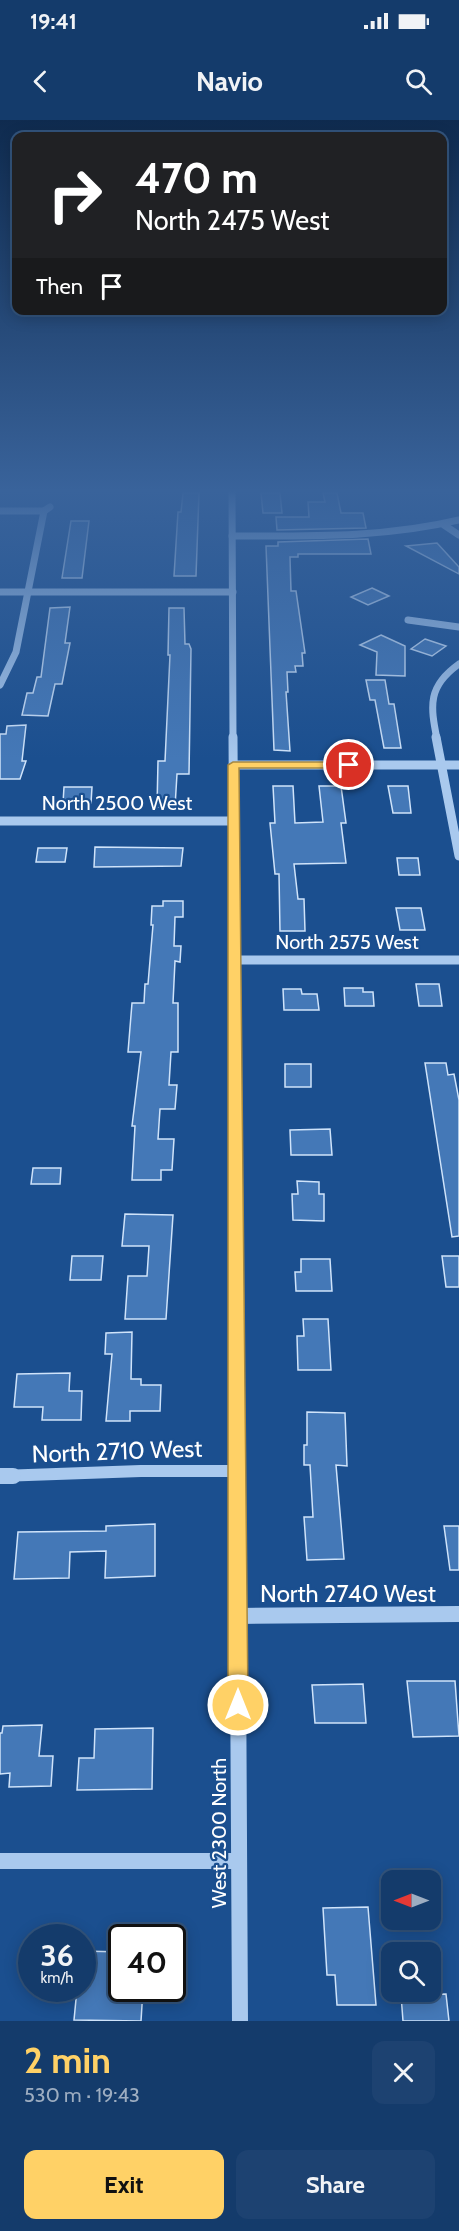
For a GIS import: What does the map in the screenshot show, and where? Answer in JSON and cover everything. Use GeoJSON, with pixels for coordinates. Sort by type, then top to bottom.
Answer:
{"type":"FeatureCollection","features":[{"type":"Feature","properties":{"kind":"street"},"geometry":{"type":"LineString","coordinates":[[0,685],[16,652],[30,582]]}},
{"type":"Feature","properties":{"kind":"street","name":"West 2300 North"},"geometry":{"type":"LineString","coordinates":[[232,582],[240,2021]]}},
{"type":"Feature","properties":{"kind":"street"},"geometry":{"type":"LineString","coordinates":[[0,592],[232,592]]}},
{"type":"Feature","properties":{"kind":"street"},"geometry":{"type":"LineString","coordinates":[[408,620],[459,627]]}},
{"type":"Feature","properties":{"kind":"street"},"geometry":{"type":"LineString","coordinates":[[459,664],[436,685],[431,697],[432,715],[459,855]]}},
{"type":"Feature","properties":{"kind":"street"},"geometry":{"type":"LineString","coordinates":[[233,765],[459,765]]}},
{"type":"Feature","properties":{"kind":"street","name":"North 2500 West"},"geometry":{"type":"LineString","coordinates":[[0,821],[234,821]]}},
{"type":"Feature","properties":{"kind":"street","name":"North 2575 West"},"geometry":{"type":"LineString","coordinates":[[234,960],[459,960]]}},
{"type":"Feature","properties":{"kind":"street","name":"North 2710 West"},"geometry":{"type":"LineString","coordinates":[[0,1476],[141,1471],[236,1471]]}},
{"type":"Feature","properties":{"kind":"street","name":"North 2740 West"},"geometry":{"type":"LineString","coordinates":[[238,1616],[459,1614]]}},
{"type":"Feature","properties":{"kind":"street"},"geometry":{"type":"LineString","coordinates":[[0,1861],[239,1861]]}},
{"type":"Feature","properties":{"kind":"building"},"geometry":{"type":"Polygon","coordinates":[[[267,582],[291,582],[291,591],[296,591],[305,653],[302,653],[303,666],[295,666],[296,672],[287,672],[290,751],[274,750],[267,582]]]}},
{"type":"Feature","properties":{"kind":"building"},"geometry":{"type":"Polygon","coordinates":[[[372,588],[389,596],[368,605],[351,597],[372,588]]]}},
{"type":"Feature","properties":{"kind":"building"},"geometry":{"type":"Polygon","coordinates":[[[70,607],[65,643],[70,643],[62,684],[55,684],[48,716],[22,715],[27,693],[33,693],[37,677],[41,677],[50,608],[70,607]]]}},
{"type":"Feature","properties":{"kind":"building"},"geometry":{"type":"Polygon","coordinates":[[[169,608],[184,608],[185,644],[189,644],[191,649],[189,774],[177,774],[175,807],[157,807],[158,761],[165,761],[170,655],[168,655],[169,608]]]}},
{"type":"Feature","properties":{"kind":"building"},"geometry":{"type":"Polygon","coordinates":[[[381,635],[405,646],[405,676],[376,675],[377,652],[360,645],[381,635]]]}},
{"type":"Feature","properties":{"kind":"building"},"geometry":{"type":"Polygon","coordinates":[[[425,639],[446,646],[432,656],[411,649],[425,639]]]}},
{"type":"Feature","properties":{"kind":"building"},"geometry":{"type":"Polygon","coordinates":[[[366,680],[385,680],[389,704],[394,704],[401,748],[384,748],[375,700],[370,700],[366,680]]]}},
{"type":"Feature","properties":{"kind":"building"},"geometry":{"type":"Polygon","coordinates":[[[26,725],[22,761],[26,761],[20,779],[0,779],[0,734],[6,734],[7,726],[26,725]]]}},
{"type":"Feature","properties":{"kind":"building"},"geometry":{"type":"Polygon","coordinates":[[[273,786],[293,786],[295,823],[323,822],[319,786],[341,786],[346,823],[341,823],[346,863],[294,864],[298,899],[304,899],[305,931],[280,931],[279,874],[275,874],[270,823],[275,823],[273,786]]]}},
{"type":"Feature","properties":{"kind":"building"},"geometry":{"type":"Polygon","coordinates":[[[388,786],[408,786],[411,813],[393,813],[388,786]]]}},
{"type":"Feature","properties":{"kind":"building"},"geometry":{"type":"Polygon","coordinates":[[[64,787],[92,787],[91,803],[63,803],[64,787]]]}},
{"type":"Feature","properties":{"kind":"building"},"geometry":{"type":"Polygon","coordinates":[[[95,847],[183,848],[181,866],[94,867],[95,847]]]}},
{"type":"Feature","properties":{"kind":"building"},"geometry":{"type":"Polygon","coordinates":[[[38,848],[67,848],[65,862],[36,862],[38,848]]]}},
{"type":"Feature","properties":{"kind":"building"},"geometry":{"type":"Polygon","coordinates":[[[397,858],[418,858],[420,875],[399,875],[397,858]]]}},
{"type":"Feature","properties":{"kind":"building"},"geometry":{"type":"Polygon","coordinates":[[[163,901],[183,901],[183,917],[175,917],[174,946],[181,946],[180,962],[175,961],[173,1003],[178,1003],[178,1052],[171,1052],[169,1085],[177,1085],[175,1109],[160,1109],[158,1139],[174,1139],[172,1170],[161,1170],[161,1180],[132,1180],[135,1126],[132,1126],[141,1052],[128,1052],[132,1003],[144,1003],[153,925],[151,925],[152,906],[163,906],[163,901]]]}},
{"type":"Feature","properties":{"kind":"building"},"geometry":{"type":"Polygon","coordinates":[[[396,908],[421,908],[425,930],[400,930],[396,908]]]}},
{"type":"Feature","properties":{"kind":"building"},"geometry":{"type":"Polygon","coordinates":[[[416,984],[439,984],[442,1006],[419,1006],[416,984]]]}},
{"type":"Feature","properties":{"kind":"building"},"geometry":{"type":"Polygon","coordinates":[[[344,988],[363,988],[363,992],[373,992],[374,1006],[345,1006],[344,988]]]}},
{"type":"Feature","properties":{"kind":"building"},"geometry":{"type":"Polygon","coordinates":[[[283,989],[301,989],[302,994],[317,994],[319,1010],[284,1010],[283,989]]]}},
{"type":"Feature","properties":{"kind":"building"},"geometry":{"type":"Polygon","coordinates":[[[425,1063],[446,1063],[448,1075],[454,1074],[459,1100],[459,1236],[452,1237],[425,1063]]]}},
{"type":"Feature","properties":{"kind":"building"},"geometry":{"type":"Polygon","coordinates":[[[285,1064],[311,1064],[311,1087],[285,1087],[285,1064]]]}},
{"type":"Feature","properties":{"kind":"building"},"geometry":{"type":"Polygon","coordinates":[[[330,1129],[332,1155],[291,1155],[290,1130],[330,1129]]]}},
{"type":"Feature","properties":{"kind":"building"},"geometry":{"type":"Polygon","coordinates":[[[33,1168],[61,1168],[60,1184],[31,1184],[33,1168]]]}},
{"type":"Feature","properties":{"kind":"building"},"geometry":{"type":"Polygon","coordinates":[[[297,1181],[319,1182],[319,1194],[324,1194],[324,1221],[293,1220],[292,1194],[298,1194],[297,1181]]]}},
{"type":"Feature","properties":{"kind":"building"},"geometry":{"type":"Polygon","coordinates":[[[125,1214],[173,1215],[166,1319],[125,1319],[128,1276],[147,1276],[149,1246],[122,1246],[125,1214]]]}},
{"type":"Feature","properties":{"kind":"building"},"geometry":{"type":"Polygon","coordinates":[[[72,1256],[103,1256],[101,1280],[70,1280],[72,1256]]]}},
{"type":"Feature","properties":{"kind":"building"},"geometry":{"type":"Polygon","coordinates":[[[442,1256],[459,1256],[459,1287],[446,1287],[442,1256]]]}},
{"type":"Feature","properties":{"kind":"building"},"geometry":{"type":"Polygon","coordinates":[[[301,1259],[330,1259],[332,1291],[296,1291],[295,1272],[301,1272],[301,1259]]]}},
{"type":"Feature","properties":{"kind":"building"},"geometry":{"type":"Polygon","coordinates":[[[303,1319],[328,1319],[331,1370],[298,1370],[297,1336],[304,1336],[303,1319]]]}},
{"type":"Feature","properties":{"kind":"building"},"geometry":{"type":"Polygon","coordinates":[[[132,1332],[131,1379],[141,1379],[141,1385],[161,1385],[160,1411],[130,1411],[130,1421],[106,1421],[112,1354],[105,1354],[106,1333],[132,1332]]]}},
{"type":"Feature","properties":{"kind":"building"},"geometry":{"type":"Polygon","coordinates":[[[70,1373],[69,1391],[82,1391],[81,1420],[42,1420],[43,1407],[14,1407],[17,1374],[70,1373]]]}},
{"type":"Feature","properties":{"kind":"building"},"geometry":{"type":"Polygon","coordinates":[[[307,1412],[345,1413],[347,1466],[336,1465],[344,1559],[307,1560],[304,1517],[313,1517],[310,1465],[304,1465],[304,1445],[307,1445],[307,1412]]]}},
{"type":"Feature","properties":{"kind":"building"},"geometry":{"type":"Polygon","coordinates":[[[155,1524],[155,1576],[105,1578],[106,1551],[70,1552],[69,1578],[14,1579],[18,1532],[106,1531],[106,1526],[155,1524]]]}},
{"type":"Feature","properties":{"kind":"building"},"geometry":{"type":"Polygon","coordinates":[[[444,1526],[459,1526],[459,1570],[450,1570],[444,1526]]]}},
{"type":"Feature","properties":{"kind":"building"},"geometry":{"type":"Polygon","coordinates":[[[407,1681],[455,1681],[459,1736],[413,1737],[407,1681]]]}},
{"type":"Feature","properties":{"kind":"building"},"geometry":{"type":"Polygon","coordinates":[[[363,1684],[366,1723],[315,1723],[312,1685],[363,1684]]]}},
{"type":"Feature","properties":{"kind":"building"},"geometry":{"type":"Polygon","coordinates":[[[42,1725],[39,1756],[53,1756],[51,1786],[9,1787],[10,1773],[0,1774],[0,1733],[2,1733],[3,1726],[42,1725]]]}},
{"type":"Feature","properties":{"kind":"building"},"geometry":{"type":"Polygon","coordinates":[[[153,1728],[152,1789],[77,1790],[79,1758],[94,1758],[95,1729],[153,1728]]]}},
{"type":"Feature","properties":{"kind":"building"},"geometry":{"type":"Polygon","coordinates":[[[368,1907],[376,2005],[337,2005],[335,1975],[327,1975],[323,1908],[368,1907]]]}},
{"type":"Feature","properties":{"kind":"building"},"geometry":{"type":"Polygon","coordinates":[[[96,1951],[108,1952],[108,2002],[142,2002],[141,2021],[74,2020],[76,2002],[96,2002],[96,1951]]]}},
{"type":"Feature","properties":{"kind":"building"},"geometry":{"type":"Polygon","coordinates":[[[441,1994],[446,1994],[449,2021],[403,2021],[402,2002],[441,2002],[441,1994]]]}},
{"type":"Feature","properties":{"kind":"route"},"geometry":{"type":"LineString","coordinates":[[238,1705],[233,765],[349,765]]}}]}
